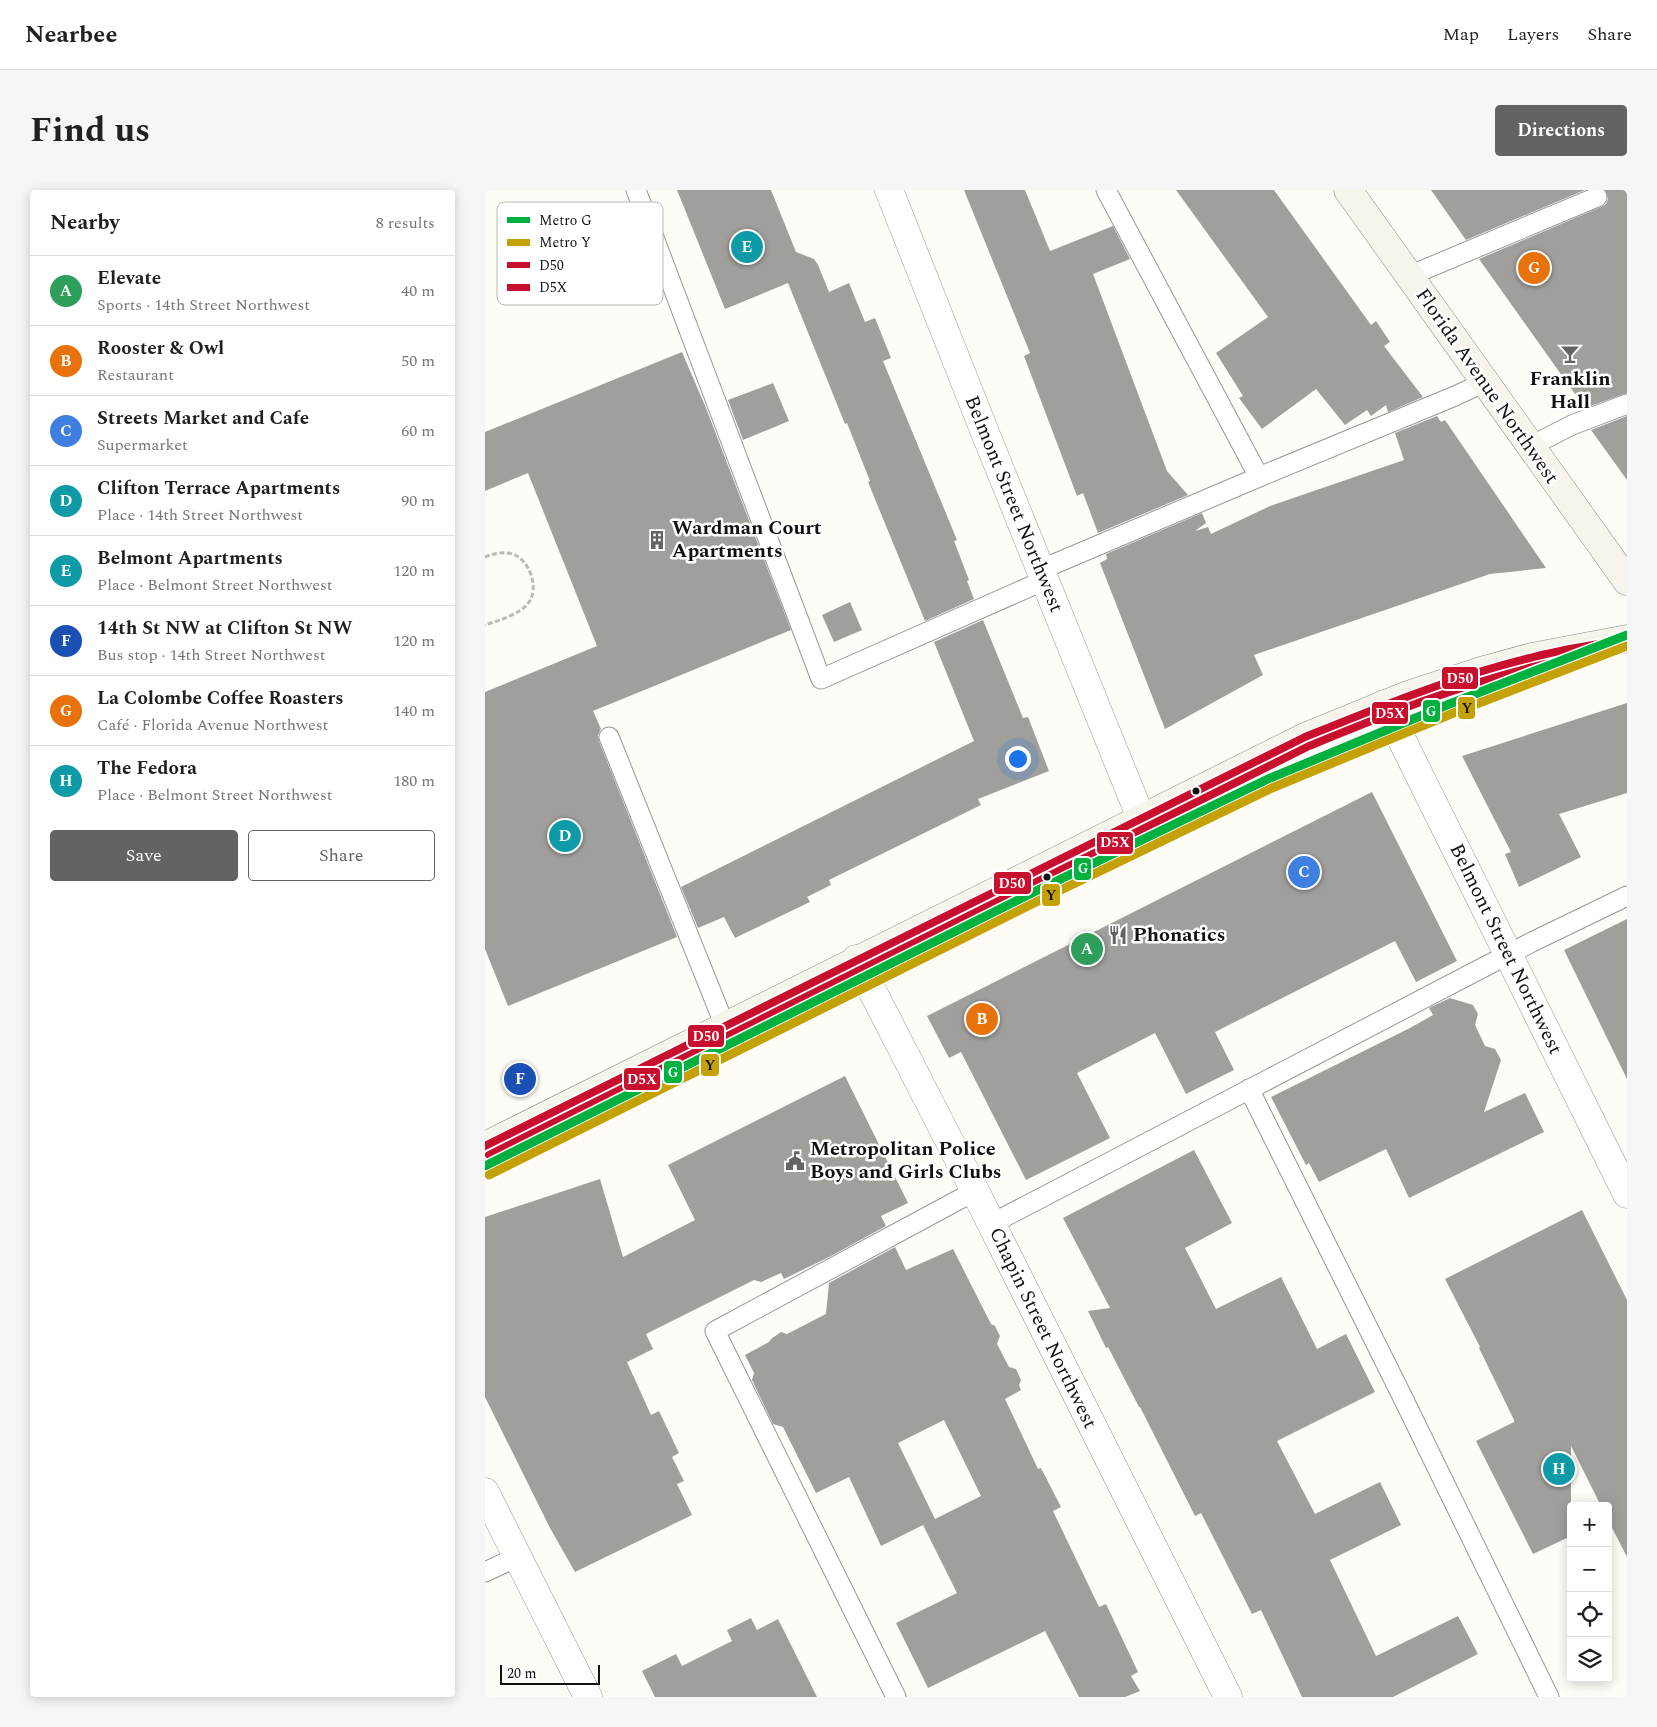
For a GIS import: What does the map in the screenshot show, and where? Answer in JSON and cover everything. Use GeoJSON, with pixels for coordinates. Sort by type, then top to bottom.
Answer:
{"type":"FeatureCollection","features":[{"type":"Feature","properties":{"kind":"main road","name":"Florida Avenue Northwest"},"geometry":{"type":"LineString","coordinates":[[1348,190],[1627,581]]}},
{"type":"Feature","properties":{"kind":"main road"},"geometry":{"type":"LineString","coordinates":[[485,1146],[1305,737],[1439,684],[1532,657],[1627,639]]}},
{"type":"Feature","properties":{"kind":"street","name":"Belmont Street Northwest"},"geometry":{"type":"LineString","coordinates":[[889,190],[1141,818]]}},
{"type":"Feature","properties":{"kind":"street","name":"Belmont Street Northwest"},"geometry":{"type":"LineString","coordinates":[[1385,704],[1627,1194]]}},
{"type":"Feature","properties":{"kind":"street","name":"Chapin Street Northwest"},"geometry":{"type":"LineString","coordinates":[[857,960],[975,1191],[1228,1697]]}},
{"type":"Feature","properties":{"kind":"street"},"geometry":{"type":"LineString","coordinates":[[485,1492],[588,1697]]}},
{"type":"Feature","properties":{"kind":"lane"},"geometry":{"type":"LineString","coordinates":[[636,190],[641,202]]}},
{"type":"Feature","properties":{"kind":"lane"},"geometry":{"type":"LineString","coordinates":[[1107,190],[1259,477]]}},
{"type":"Feature","properties":{"kind":"lane"},"geometry":{"type":"LineString","coordinates":[[1409,276],[1597,197]]}},
{"type":"Feature","properties":{"kind":"lane"},"geometry":{"type":"LineString","coordinates":[[663,262],[821,680],[1043,575],[1259,477],[1485,382]]}},
{"type":"Feature","properties":{"kind":"lane"},"geometry":{"type":"LineString","coordinates":[[1531,446],[1572,426],[1627,404]]}},
{"type":"Feature","properties":{"kind":"lane"},"geometry":{"type":"LineString","coordinates":[[609,737],[725,1026]]}},
{"type":"Feature","properties":{"kind":"lane"},"geometry":{"type":"LineString","coordinates":[[991,1224],[1249,1089],[1627,896]]}},
{"type":"Feature","properties":{"kind":"lane"},"geometry":{"type":"LineString","coordinates":[[1249,1089],[1386,1363],[1549,1697]]}},
{"type":"Feature","properties":{"kind":"lane"},"geometry":{"type":"LineString","coordinates":[[896,1697],[715,1331],[975,1191]]}},
{"type":"Feature","properties":{"kind":"lane"},"geometry":{"type":"LineString","coordinates":[[485,1572],[517,1557]]}},
{"type":"Feature","properties":{"kind":"path"},"geometry":{"type":"LineString","coordinates":[[485,557],[492,554],[507,553],[516,555],[526,564],[532,578],[533,589],[529,602],[516,613],[485,625]]}},
{"type":"Feature","properties":{"kind":"building"},"geometry":{"type":"Polygon","coordinates":[[[677,190],[771,190],[796,252],[814,259],[829,292],[849,283],[865,322],[875,318],[891,358],[883,361],[957,540],[954,541],[974,599],[925,621],[868,482],[870,481],[847,423],[845,424],[788,283],[725,309],[677,190]]]}},
{"type":"Feature","properties":{"kind":"building"},"geometry":{"type":"Polygon","coordinates":[[[964,190],[1025,190],[1050,251],[1113,226],[1130,259],[1093,274],[1167,471],[1188,495],[1098,533],[1083,493],[1077,496],[1024,356],[1030,353],[964,190]]]}},
{"type":"Feature","properties":{"kind":"building"},"geometry":{"type":"Polygon","coordinates":[[[1176,190],[1274,190],[1371,325],[1376,321],[1390,342],[1384,346],[1423,397],[1388,412],[1386,405],[1371,416],[1367,410],[1345,425],[1316,389],[1262,429],[1239,398],[1243,396],[1216,353],[1268,317],[1176,190]]]}},
{"type":"Feature","properties":{"kind":"building"},"geometry":{"type":"Polygon","coordinates":[[[1431,190],[1585,190],[1466,240],[1431,190]]]}},
{"type":"Feature","properties":{"kind":"building"},"geometry":{"type":"Polygon","coordinates":[[[1605,190],[1627,190],[1627,393],[1585,408],[1479,259],[1601,207],[1606,204],[1608,199],[1605,190]]]}},
{"type":"Feature","properties":{"kind":"building"},"geometry":{"type":"Polygon","coordinates":[[[682,352],[706,408],[791,630],[593,711],[601,729],[598,735],[599,741],[677,937],[508,1006],[485,949],[485,692],[597,646],[528,473],[485,491],[485,432],[682,352]]]}},
{"type":"Feature","properties":{"kind":"building"},"geometry":{"type":"Polygon","coordinates":[[[773,383],[789,421],[743,440],[728,400],[773,383]]]}},
{"type":"Feature","properties":{"kind":"building"},"geometry":{"type":"Polygon","coordinates":[[[1437,416],[1441,422],[1445,420],[1546,568],[1490,574],[1254,655],[1263,675],[1165,729],[1100,563],[1107,559],[1106,554],[1202,513],[1206,523],[1195,531],[1208,527],[1211,534],[1270,506],[1404,460],[1395,433],[1437,416]]]}},
{"type":"Feature","properties":{"kind":"building"},"geometry":{"type":"Polygon","coordinates":[[[1627,416],[1627,480],[1591,430],[1627,416]]]}},
{"type":"Feature","properties":{"kind":"building"},"geometry":{"type":"Polygon","coordinates":[[[850,602],[862,630],[834,642],[822,615],[850,602]]]}},
{"type":"Feature","properties":{"kind":"building"},"geometry":{"type":"Polygon","coordinates":[[[983,620],[1023,718],[1028,717],[1049,771],[978,799],[981,805],[829,880],[831,885],[807,897],[810,902],[735,938],[724,917],[698,928],[681,887],[974,741],[934,642],[983,620]]]}},
{"type":"Feature","properties":{"kind":"building"},"geometry":{"type":"Polygon","coordinates":[[[1627,703],[1627,793],[1559,814],[1581,857],[1519,887],[1505,854],[1511,852],[1462,756],[1627,703]]]}},
{"type":"Feature","properties":{"kind":"building"},"geometry":{"type":"Polygon","coordinates":[[[1372,792],[1457,961],[1416,982],[1395,941],[1215,1032],[1234,1070],[1186,1094],[1155,1033],[1077,1073],[1110,1138],[1026,1180],[961,1052],[949,1058],[927,1016],[1372,792]]]}},
{"type":"Feature","properties":{"kind":"building"},"geometry":{"type":"Polygon","coordinates":[[[1627,919],[1627,1079],[1564,950],[1627,919]]]}},
{"type":"Feature","properties":{"kind":"building"},"geometry":{"type":"Polygon","coordinates":[[[1450,998],[1473,1005],[1478,1014],[1475,1025],[1485,1046],[1495,1049],[1501,1060],[1484,1112],[1525,1093],[1544,1132],[1409,1198],[1386,1149],[1319,1182],[1309,1163],[1306,1165],[1271,1097],[1410,1028],[1433,1015],[1429,1008],[1450,998]]]}},
{"type":"Feature","properties":{"kind":"building"},"geometry":{"type":"Polygon","coordinates":[[[845,1076],[908,1203],[881,1216],[886,1226],[831,1256],[784,1279],[781,1273],[761,1282],[754,1280],[646,1334],[653,1349],[627,1362],[651,1415],[659,1411],[679,1453],[672,1457],[684,1481],[677,1484],[692,1515],[575,1572],[550,1528],[485,1397],[485,1217],[600,1179],[623,1257],[695,1220],[668,1165],[845,1076]]]}},
{"type":"Feature","properties":{"kind":"building"},"geometry":{"type":"Polygon","coordinates":[[[1194,1150],[1232,1223],[1185,1248],[1216,1309],[1281,1277],[1317,1349],[1346,1334],[1375,1392],[1277,1441],[1315,1514],[1380,1482],[1401,1525],[1330,1560],[1376,1656],[1458,1616],[1478,1654],[1393,1697],[1302,1697],[1261,1610],[1252,1614],[1201,1513],[1195,1516],[1140,1407],[1108,1347],[1106,1348],[1088,1311],[1110,1308],[1063,1218],[1194,1150]]]}},
{"type":"Feature","properties":{"kind":"building"},"geometry":{"type":"Polygon","coordinates":[[[1582,1210],[1627,1300],[1627,1557],[1612,1528],[1612,1502],[1599,1502],[1571,1446],[1571,1502],[1567,1502],[1567,1538],[1533,1554],[1476,1441],[1514,1422],[1514,1420],[1480,1347],[1445,1279],[1582,1210]]]}},
{"type":"Feature","properties":{"kind":"building"},"geometry":{"type":"Polygon","coordinates":[[[895,1247],[906,1270],[953,1249],[991,1324],[995,1326],[1000,1336],[997,1344],[1009,1367],[1016,1369],[1021,1380],[1019,1385],[1021,1390],[1005,1399],[1038,1469],[1041,1468],[1061,1507],[1053,1511],[1099,1607],[1106,1604],[1138,1672],[1131,1676],[1140,1691],[1125,1697],[1079,1697],[1045,1631],[928,1688],[896,1623],[957,1593],[923,1525],[881,1546],[849,1477],[816,1493],[783,1427],[773,1424],[752,1380],[754,1373],[745,1355],[769,1342],[781,1332],[787,1334],[826,1314],[829,1283],[895,1247]],[[944,1420],[898,1443],[935,1519],[981,1496],[944,1420]]]}},
{"type":"Feature","properties":{"kind":"building"},"geometry":{"type":"Polygon","coordinates":[[[751,1618],[757,1630],[778,1619],[817,1697],[655,1697],[642,1671],[676,1654],[682,1666],[732,1641],[727,1630],[751,1618]]]}},
{"type":"Feature","properties":{"kind":"metro line","name":"G"},"geometry":{"type":"LineString","coordinates":[[485,1166],[1032,893],[1268,779],[1447,705],[1627,635]]}},
{"type":"Feature","properties":{"kind":"metro line","name":"Y"},"geometry":{"type":"LineString","coordinates":[[489,1175],[1036,902],[1272,788],[1451,714],[1627,646]]}},
{"type":"Feature","properties":{"kind":"transit line","name":"D50"},"geometry":{"type":"LineString","coordinates":[[485,1146],[1305,737],[1388,704],[1472,674],[1554,652],[1627,639]]}},
{"type":"Feature","properties":{"kind":"transit line","name":"D5X"},"geometry":{"type":"LineString","coordinates":[[489,1155],[1309,746],[1392,713],[1476,683],[1545,664],[1627,649]]}},
{"type":"Feature","properties":{"kind":"place","name":"Belmont Apartments"},"geometry":{"type":"Point","coordinates":[747,247]}},
{"type":"Feature","properties":{"kind":"place","name":"La Colombe Coffee Roasters"},"geometry":{"type":"Point","coordinates":[1534,268]}},
{"type":"Feature","properties":{"kind":"place","name":"Franklin Hall"},"geometry":{"type":"Point","coordinates":[1570,354]}},
{"type":"Feature","properties":{"kind":"place","name":"Wardman Court Apartments"},"geometry":{"type":"Point","coordinates":[657,540]}},
{"type":"Feature","properties":{"kind":"place","name":"Clifton Terrace Apartments"},"geometry":{"type":"Point","coordinates":[565,836]}},
{"type":"Feature","properties":{"kind":"place","name":"Streets Market and Cafe"},"geometry":{"type":"Point","coordinates":[1304,872]}},
{"type":"Feature","properties":{"kind":"place","name":"Phonatics"},"geometry":{"type":"Point","coordinates":[1118,935]}},
{"type":"Feature","properties":{"kind":"place","name":"Elevate"},"geometry":{"type":"Point","coordinates":[1087,949]}},
{"type":"Feature","properties":{"kind":"place","name":"Rooster & Owl"},"geometry":{"type":"Point","coordinates":[982,1019]}},
{"type":"Feature","properties":{"kind":"place","name":"14th St NW at Clifton St NW"},"geometry":{"type":"Point","coordinates":[520,1079]}},
{"type":"Feature","properties":{"kind":"place","name":"Metropolitan Police Boys and Girls Clubs"},"geometry":{"type":"Point","coordinates":[795,1161]}},
{"type":"Feature","properties":{"kind":"place","name":"The Fedora"},"geometry":{"type":"Point","coordinates":[1559,1469]}}]}
